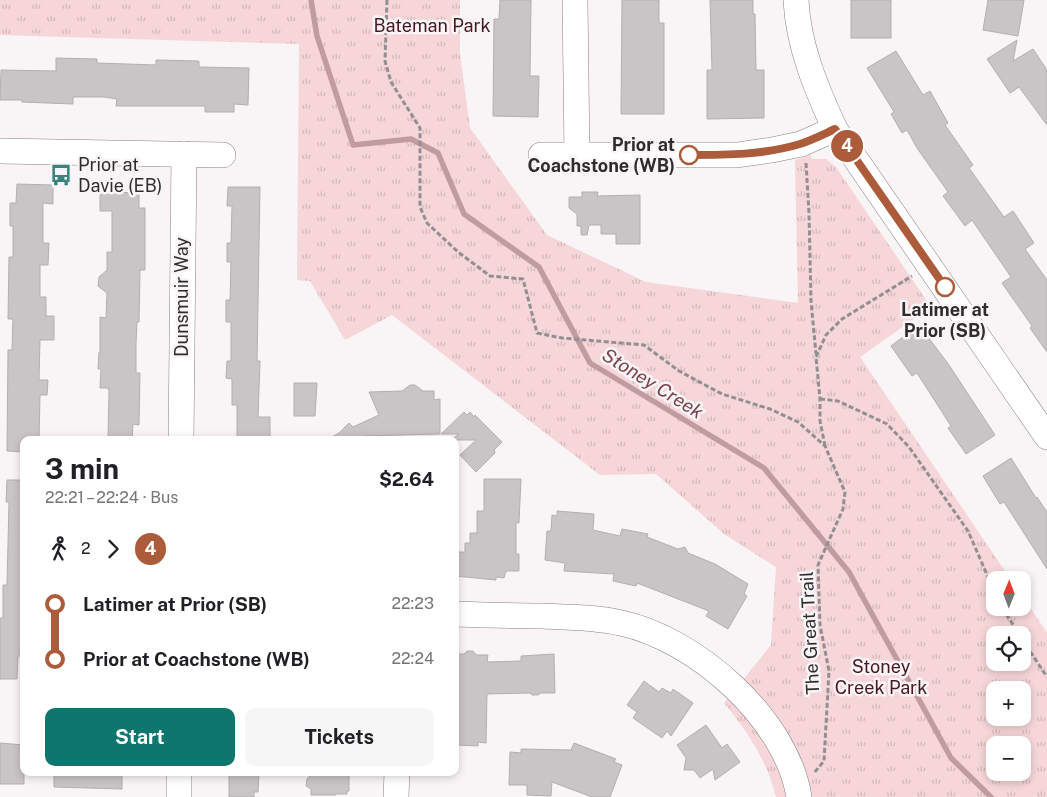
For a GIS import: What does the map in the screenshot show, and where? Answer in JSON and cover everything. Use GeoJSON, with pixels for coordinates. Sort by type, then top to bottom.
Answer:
{"type":"FeatureCollection","features":[{"type":"Feature","properties":{"kind":"street"},"geometry":{"type":"LineString","coordinates":[[575,0],[577,155]]}},
{"type":"Feature","properties":{"kind":"street"},"geometry":{"type":"LineString","coordinates":[[796,0],[800,32],[812,75],[835,129],[1047,437]]}},
{"type":"Feature","properties":{"kind":"street"},"geometry":{"type":"LineString","coordinates":[[541,155],[737,155],[800,144],[835,129]]}},
{"type":"Feature","properties":{"kind":"street"},"geometry":{"type":"LineString","coordinates":[[0,150],[223,156]]}},
{"type":"Feature","properties":{"kind":"street","name":"Dunsmuir Way"},"geometry":{"type":"LineString","coordinates":[[181,436],[184,154]]}},
{"type":"Feature","properties":{"kind":"street"},"geometry":{"type":"LineString","coordinates":[[459,614],[577,617],[622,623],[664,637],[702,660],[744,697],[759,714],[776,738],[788,763],[798,793]]}},
{"type":"Feature","properties":{"kind":"street"},"geometry":{"type":"LineString","coordinates":[[178,797],[179,776]]}},
{"type":"Feature","properties":{"kind":"street"},"geometry":{"type":"LineString","coordinates":[[396,797],[397,776]]}},
{"type":"Feature","properties":{"kind":"path","name":"The Great Trail"},"geometry":{"type":"LineString","coordinates":[[387,0],[385,61],[391,82],[420,128],[420,206],[426,223],[458,252],[490,276],[523,279],[537,333],[562,338],[644,345],[679,371],[722,394],[770,409],[798,422],[825,446],[845,492],[843,509],[818,565],[820,625],[829,672],[824,761],[798,793]]}},
{"type":"Feature","properties":{"kind":"path"},"geometry":{"type":"LineString","coordinates":[[800,144],[807,167],[810,301],[820,399],[820,421],[825,446]]}},
{"type":"Feature","properties":{"kind":"path"},"geometry":{"type":"LineString","coordinates":[[816,356],[826,335],[842,319],[929,264]]}},
{"type":"Feature","properties":{"kind":"path"},"geometry":{"type":"LineString","coordinates":[[820,399],[838,401],[887,424],[909,447],[968,531],[986,572]]}},
{"type":"Feature","properties":{"kind":"path"},"geometry":{"type":"LineString","coordinates":[[1031,653],[1047,677]]}},
{"type":"Feature","properties":{"kind":"green space","name":"Stoney Creek Park"},"geometry":{"type":"Polygon","coordinates":[[[0,0],[460,0],[460,54],[470,128],[547,235],[646,282],[798,303],[795,160],[811,155],[812,159],[826,159],[836,167],[931,307],[860,357],[1005,571],[986,571],[986,616],[1031,616],[1031,609],[1047,633],[1047,797],[776,797],[762,758],[741,724],[724,703],[771,645],[776,567],[724,534],[656,474],[600,475],[392,315],[345,340],[310,281],[297,280],[299,44],[0,35],[0,0]]]}},
{"type":"Feature","properties":{"kind":"building"},"geometry":{"type":"Polygon","coordinates":[[[500,0],[531,0],[530,76],[539,76],[538,117],[493,116],[494,19],[499,19],[500,0]]]}},
{"type":"Feature","properties":{"kind":"building"},"geometry":{"type":"Polygon","coordinates":[[[622,0],[659,0],[659,23],[664,23],[664,114],[621,114],[622,0]]]}},
{"type":"Feature","properties":{"kind":"building"},"geometry":{"type":"Polygon","coordinates":[[[710,0],[753,0],[756,70],[764,70],[764,118],[707,119],[707,70],[712,70],[710,0]]]}},
{"type":"Feature","properties":{"kind":"building"},"geometry":{"type":"Polygon","coordinates":[[[851,0],[891,0],[891,38],[851,38],[851,0]]]}},
{"type":"Feature","properties":{"kind":"building"},"geometry":{"type":"Polygon","coordinates":[[[988,0],[1024,0],[1018,36],[983,30],[988,0]]]}},
{"type":"Feature","properties":{"kind":"building"},"geometry":{"type":"Polygon","coordinates":[[[1017,40],[1013,61],[1033,49],[1047,70],[1047,125],[1019,87],[1010,93],[987,59],[1017,40]]]}},
{"type":"Feature","properties":{"kind":"building"},"geometry":{"type":"Polygon","coordinates":[[[896,51],[923,95],[930,91],[948,123],[945,125],[973,165],[969,168],[1004,217],[1013,211],[1034,243],[1025,249],[1047,280],[1047,352],[1030,328],[1032,326],[1002,283],[1011,277],[972,220],[965,226],[943,196],[948,192],[917,148],[907,130],[902,133],[891,114],[894,112],[867,68],[896,51]]]}},
{"type":"Feature","properties":{"kind":"building"},"geometry":{"type":"Polygon","coordinates":[[[56,58],[97,59],[97,63],[156,65],[156,60],[199,61],[199,67],[249,68],[248,105],[234,104],[234,112],[205,112],[205,106],[116,106],[117,99],[104,97],[73,97],[73,104],[0,100],[1,70],[56,71],[56,58]]]}},
{"type":"Feature","properties":{"kind":"building"},"geometry":{"type":"Polygon","coordinates":[[[17,184],[53,185],[53,204],[43,203],[43,243],[49,243],[48,265],[40,265],[40,297],[46,297],[46,316],[54,316],[54,340],[40,340],[39,380],[48,380],[47,395],[40,395],[39,436],[20,436],[20,452],[7,451],[8,350],[12,350],[13,319],[8,319],[9,257],[13,257],[13,226],[10,226],[10,203],[16,203],[17,184]]]}},
{"type":"Feature","properties":{"kind":"building"},"geometry":{"type":"Polygon","coordinates":[[[228,187],[260,187],[257,361],[260,361],[258,417],[270,417],[270,436],[237,436],[237,405],[232,405],[232,379],[226,378],[227,361],[231,361],[231,322],[226,322],[226,300],[230,300],[231,262],[227,262],[227,243],[231,243],[232,206],[227,206],[228,187]]]}},
{"type":"Feature","properties":{"kind":"building"},"geometry":{"type":"Polygon","coordinates":[[[113,192],[139,193],[139,208],[145,208],[145,270],[140,270],[139,322],[137,322],[136,344],[136,373],[140,373],[139,425],[133,424],[132,436],[108,436],[109,391],[108,388],[100,388],[101,369],[98,369],[100,317],[106,318],[107,293],[98,286],[99,277],[107,270],[107,252],[112,252],[112,211],[100,211],[100,194],[113,194],[113,192]]]}},
{"type":"Feature","properties":{"kind":"building"},"geometry":{"type":"Polygon","coordinates":[[[582,192],[598,192],[597,196],[640,195],[640,244],[616,244],[616,234],[601,234],[601,225],[589,225],[587,235],[581,235],[581,226],[577,226],[577,214],[569,208],[569,197],[582,197],[582,192]]]}},
{"type":"Feature","properties":{"kind":"building"},"geometry":{"type":"Polygon","coordinates":[[[919,325],[949,365],[995,435],[966,454],[948,428],[951,426],[917,373],[912,376],[891,346],[919,325]]]}},
{"type":"Feature","properties":{"kind":"building"},"geometry":{"type":"Polygon","coordinates":[[[294,383],[317,383],[315,416],[294,416],[294,383]]]}},
{"type":"Feature","properties":{"kind":"building"},"geometry":{"type":"Polygon","coordinates":[[[410,385],[415,385],[423,391],[434,391],[434,400],[440,399],[440,434],[334,436],[349,423],[353,427],[379,415],[369,392],[402,391],[410,385]]]}},
{"type":"Feature","properties":{"kind":"building"},"geometry":{"type":"Polygon","coordinates":[[[464,412],[467,415],[470,412],[502,442],[494,450],[495,453],[476,472],[460,455],[476,440],[459,440],[459,436],[456,436],[459,434],[441,434],[464,412]]]}},
{"type":"Feature","properties":{"kind":"building"},"geometry":{"type":"Polygon","coordinates":[[[1011,458],[1047,512],[1047,569],[1004,502],[1000,504],[983,476],[1011,458]]]}},
{"type":"Feature","properties":{"kind":"building"},"geometry":{"type":"Polygon","coordinates":[[[484,479],[521,479],[519,523],[516,523],[516,554],[519,554],[519,571],[506,571],[504,578],[496,577],[496,580],[459,576],[459,552],[465,552],[465,543],[470,543],[470,533],[477,533],[477,511],[484,511],[484,479]]]}},
{"type":"Feature","properties":{"kind":"building"},"geometry":{"type":"Polygon","coordinates":[[[7,480],[20,480],[20,656],[18,656],[17,679],[0,679],[0,618],[3,618],[3,585],[7,585],[9,502],[6,502],[7,480]]]}},
{"type":"Feature","properties":{"kind":"building"},"geometry":{"type":"Polygon","coordinates":[[[557,511],[594,514],[593,530],[620,536],[622,529],[648,534],[647,537],[678,549],[685,547],[688,553],[715,564],[748,584],[744,594],[747,596],[728,629],[706,616],[709,611],[637,583],[636,586],[613,581],[614,574],[564,571],[565,563],[545,560],[547,531],[551,531],[552,515],[557,516],[557,511]]]}},
{"type":"Feature","properties":{"kind":"building"},"geometry":{"type":"Polygon","coordinates":[[[467,651],[473,651],[476,655],[488,655],[487,662],[521,661],[521,656],[554,654],[555,693],[541,693],[538,695],[530,693],[487,694],[486,743],[478,742],[478,746],[459,745],[459,654],[464,654],[467,651]]]}},
{"type":"Feature","properties":{"kind":"building"},"geometry":{"type":"Polygon","coordinates":[[[644,681],[659,692],[662,688],[671,693],[673,689],[693,703],[671,736],[667,731],[662,738],[633,718],[637,712],[627,705],[644,681]]]}},
{"type":"Feature","properties":{"kind":"building"},"geometry":{"type":"Polygon","coordinates":[[[706,725],[722,748],[727,744],[740,762],[715,780],[713,769],[700,778],[694,770],[684,770],[686,758],[677,745],[706,725]]]}},
{"type":"Feature","properties":{"kind":"building"},"geometry":{"type":"Polygon","coordinates":[[[0,743],[20,745],[20,776],[24,776],[24,784],[0,784],[0,743]]]}},
{"type":"Feature","properties":{"kind":"building"},"geometry":{"type":"Polygon","coordinates":[[[574,743],[616,759],[614,762],[622,765],[610,797],[592,797],[552,782],[551,796],[527,795],[527,785],[509,785],[510,752],[521,753],[521,749],[571,750],[574,743]]]}},
{"type":"Feature","properties":{"kind":"building"},"geometry":{"type":"Polygon","coordinates":[[[54,776],[122,776],[122,789],[54,787],[54,776]]]}},
{"type":"Feature","properties":{"kind":"building"},"geometry":{"type":"Polygon","coordinates":[[[229,776],[259,776],[258,792],[254,792],[254,797],[229,797],[229,776]]]}},
{"type":"Feature","properties":{"kind":"building"},"geometry":{"type":"Polygon","coordinates":[[[310,776],[349,776],[349,791],[347,791],[347,794],[311,795],[311,789],[306,786],[310,776]]]}},
{"type":"Feature","properties":{"kind":"waterway","name":"Stoney Creek"},"geometry":{"type":"LineString","coordinates":[[311,0],[317,36],[353,145],[411,139],[438,153],[464,214],[539,267],[590,363],[764,468],[849,572],[951,758],[991,797]]}},
{"type":"Feature","properties":{"kind":"bus line","name":"4"},"geometry":{"type":"LineString","coordinates":[[689,155],[737,155],[772,150],[800,144],[835,129],[945,287]]}},
{"type":"Feature","properties":{"kind":"place","name":"Prior at Coachstone (WB)"},"geometry":{"type":"Point","coordinates":[689,155]}},
{"type":"Feature","properties":{"kind":"place","name":"Prior at Davie (EB)"},"geometry":{"type":"Point","coordinates":[61,175]}},
{"type":"Feature","properties":{"kind":"place","name":"Latimer at Prior (SB)"},"geometry":{"type":"Point","coordinates":[945,287]}},
{"type":"Feature","properties":{"kind":"park label","name":"Bateman Park"},"geometry":{"type":"Point","coordinates":[432,26]}}]}
